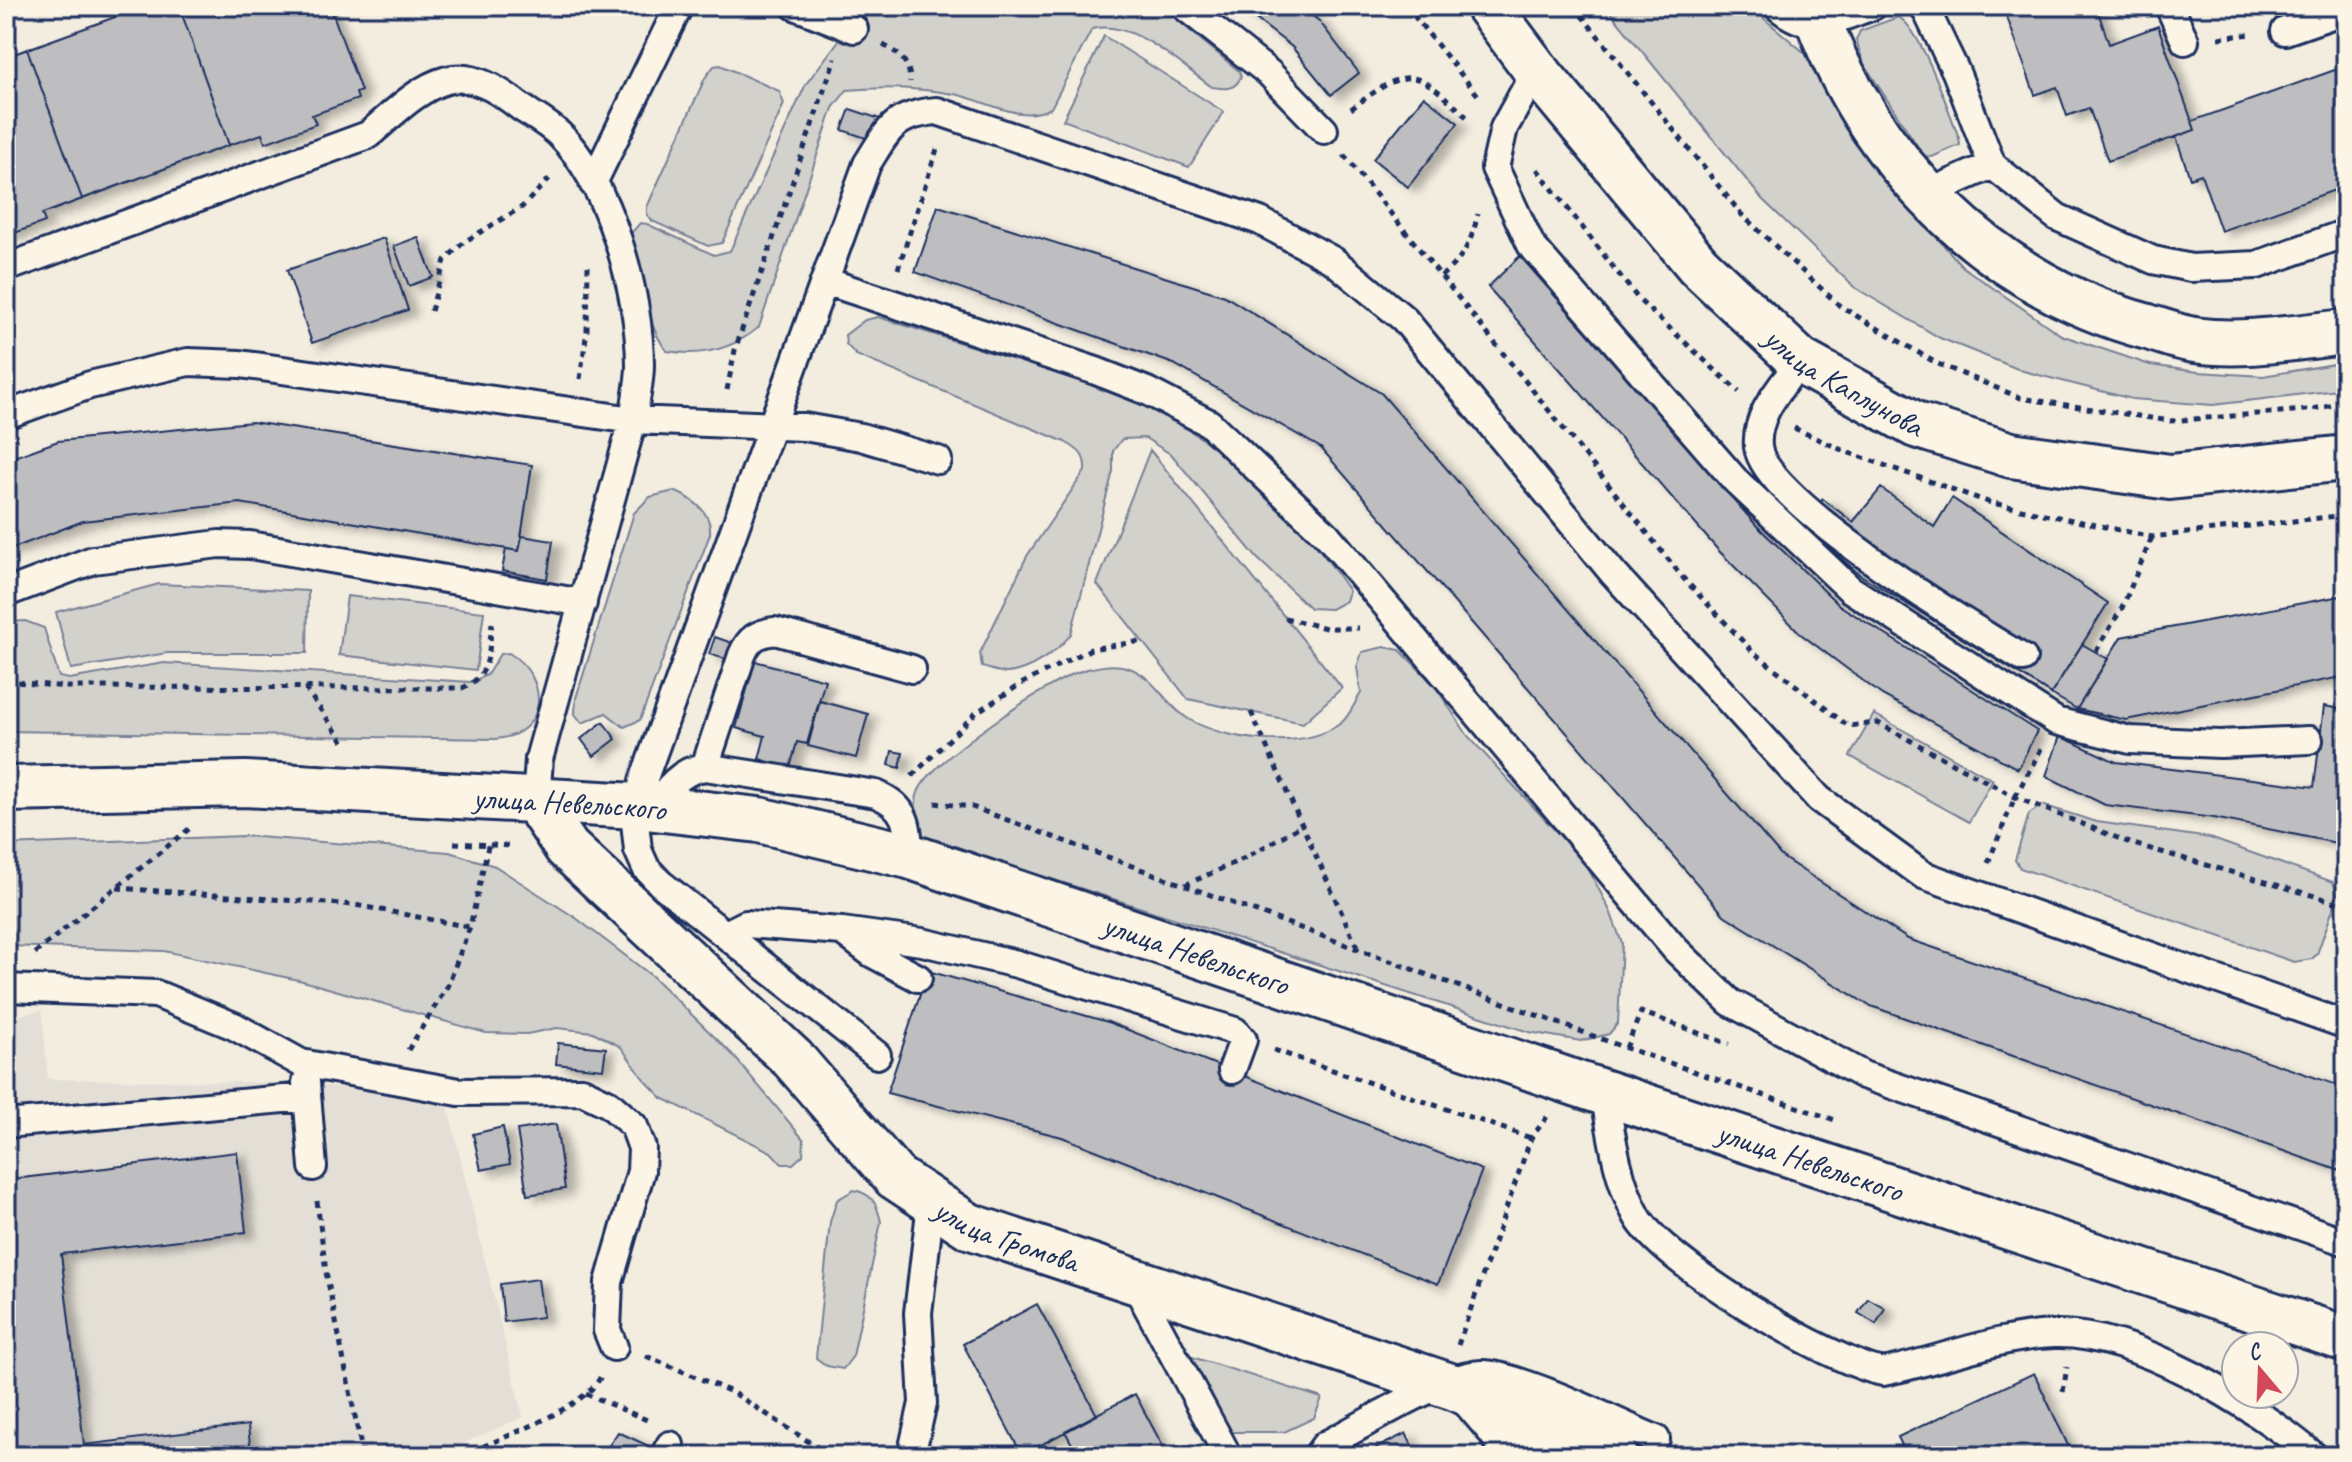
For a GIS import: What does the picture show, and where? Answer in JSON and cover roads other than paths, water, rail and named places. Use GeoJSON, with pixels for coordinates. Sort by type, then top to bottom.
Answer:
{"type":"FeatureCollection","features":[{"type":"Feature","properties":{"kind":"street","name":"улица Каплунова"},"geometry":{"type":"LineString","coordinates":[[1488,6],[1536,70],[1698,265],[1800,361],[1916,425],[2011,455],[2170,477],[2346,458]]}},
{"type":"Feature","properties":{"kind":"street"},"geometry":{"type":"LineString","coordinates":[[1816,15],[1843,77],[1889,154],[1989,253],[2051,291],[2112,318],[2195,340],[2255,342],[2346,332]]}},
{"type":"Feature","properties":{"kind":"street","name":"улица Невельского"},"geometry":{"type":"LineString","coordinates":[[6,789],[245,784],[646,807],[759,820],[909,856],[1591,1088],[2346,1339]]}},
{"type":"Feature","properties":{"kind":"street","name":"улица Громова"},"geometry":{"type":"LineString","coordinates":[[536,802],[567,848],[793,1059],[895,1177],[931,1203],[969,1226],[1449,1385],[1615,1456]]}},
{"type":"Feature","properties":{"kind":"lane"},"geometry":{"type":"LineString","coordinates":[[593,183],[679,6]]}},
{"type":"Feature","properties":{"kind":"lane"},"geometry":{"type":"LineString","coordinates":[[795,6],[850,28]]}},
{"type":"Feature","properties":{"kind":"lane"},"geometry":{"type":"LineString","coordinates":[[1184,6],[1269,73],[1324,130]]}},
{"type":"Feature","properties":{"kind":"lane"},"geometry":{"type":"LineString","coordinates":[[1777,6],[1789,17],[1873,6]]}},
{"type":"Feature","properties":{"kind":"lane"},"geometry":{"type":"LineString","coordinates":[[1924,6],[1956,72],[1992,165],[2057,217],[2141,255],[2191,268],[2257,265],[2346,233]]}},
{"type":"Feature","properties":{"kind":"lane"},"geometry":{"type":"LineString","coordinates":[[2169,6],[2185,41]]}},
{"type":"Feature","properties":{"kind":"lane"},"geometry":{"type":"LineString","coordinates":[[2285,31],[2346,10]]}},
{"type":"Feature","properties":{"kind":"lane"},"geometry":{"type":"LineString","coordinates":[[1536,70],[1501,137],[1495,168],[1531,245],[1735,480],[1850,589],[2056,721],[2142,741],[2220,744],[2309,740]]}},
{"type":"Feature","properties":{"kind":"lane"},"geometry":{"type":"LineString","coordinates":[[6,268],[368,135],[413,97],[446,80],[464,78],[501,92],[558,134],[593,183],[606,209],[636,310],[640,367],[633,420],[539,759],[536,802]]}},
{"type":"Feature","properties":{"kind":"lane"},"geometry":{"type":"LineString","coordinates":[[877,1055],[660,883],[646,868],[636,836],[646,807],[654,742],[867,164],[890,128],[910,114],[937,111],[1260,221],[1334,261],[1404,319],[1613,573],[1819,799],[1923,875],[2346,1025]]}},
{"type":"Feature","properties":{"kind":"lane"},"geometry":{"type":"LineString","coordinates":[[1926,194],[1992,165]]}},
{"type":"Feature","properties":{"kind":"lane"},"geometry":{"type":"LineString","coordinates":[[825,281],[1096,371],[1147,391],[1209,423],[1327,535],[1675,949],[1730,1002],[1863,1075],[2346,1242]]}},
{"type":"Feature","properties":{"kind":"lane"},"geometry":{"type":"LineString","coordinates":[[1800,361],[1762,414],[1758,448],[1770,470],[1811,511],[1865,557],[1936,606],[2023,658]]}},
{"type":"Feature","properties":{"kind":"lane"},"geometry":{"type":"LineString","coordinates":[[6,415],[90,385],[188,362],[240,364],[633,420],[774,423],[861,437],[938,460]]}},
{"type":"Feature","properties":{"kind":"lane"},"geometry":{"type":"LineString","coordinates":[[6,593],[93,560],[219,544],[250,545],[583,603]]}},
{"type":"Feature","properties":{"kind":"lane"},"geometry":{"type":"LineString","coordinates":[[705,767],[742,655],[747,643],[759,633],[775,631],[912,669]]}},
{"type":"Feature","properties":{"kind":"lane"},"geometry":{"type":"LineString","coordinates":[[646,807],[683,775],[705,767],[894,803],[908,821],[909,856]]}},
{"type":"Feature","properties":{"kind":"lane"},"geometry":{"type":"LineString","coordinates":[[726,934],[746,924],[842,931],[922,942],[1017,964],[1235,1031],[1243,1040],[1232,1070]]}},
{"type":"Feature","properties":{"kind":"lane"},"geometry":{"type":"LineString","coordinates":[[842,931],[871,953],[918,978]]}},
{"type":"Feature","properties":{"kind":"lane"},"geometry":{"type":"LineString","coordinates":[[6,988],[156,994],[234,1026],[301,1063],[459,1092],[582,1091],[609,1104],[634,1126],[642,1148],[641,1171],[609,1282],[607,1330],[614,1347]]}},
{"type":"Feature","properties":{"kind":"lane"},"geometry":{"type":"LineString","coordinates":[[301,1063],[313,1167]]}},
{"type":"Feature","properties":{"kind":"lane"},"geometry":{"type":"LineString","coordinates":[[1591,1088],[1620,1176],[1638,1219],[1667,1252],[1794,1333],[1862,1368],[1883,1372],[2021,1338],[2055,1334],[2105,1338],[2198,1379],[2273,1421],[2314,1456]]}},
{"type":"Feature","properties":{"kind":"lane"},"geometry":{"type":"LineString","coordinates":[[6,1124],[306,1097]]}},
{"type":"Feature","properties":{"kind":"lane"},"geometry":{"type":"LineString","coordinates":[[911,1456],[923,1403],[918,1313],[931,1203]]}},
{"type":"Feature","properties":{"kind":"lane"},"geometry":{"type":"LineString","coordinates":[[1134,1282],[1228,1456]]}},
{"type":"Feature","properties":{"kind":"lane"},"geometry":{"type":"LineString","coordinates":[[1317,1456],[1325,1445],[1449,1385],[1484,1374],[1539,1390],[1656,1439]]}},
{"type":"Feature","properties":{"kind":"lane"},"geometry":{"type":"LineString","coordinates":[[1449,1385],[1499,1445],[1530,1456]]}}]}
